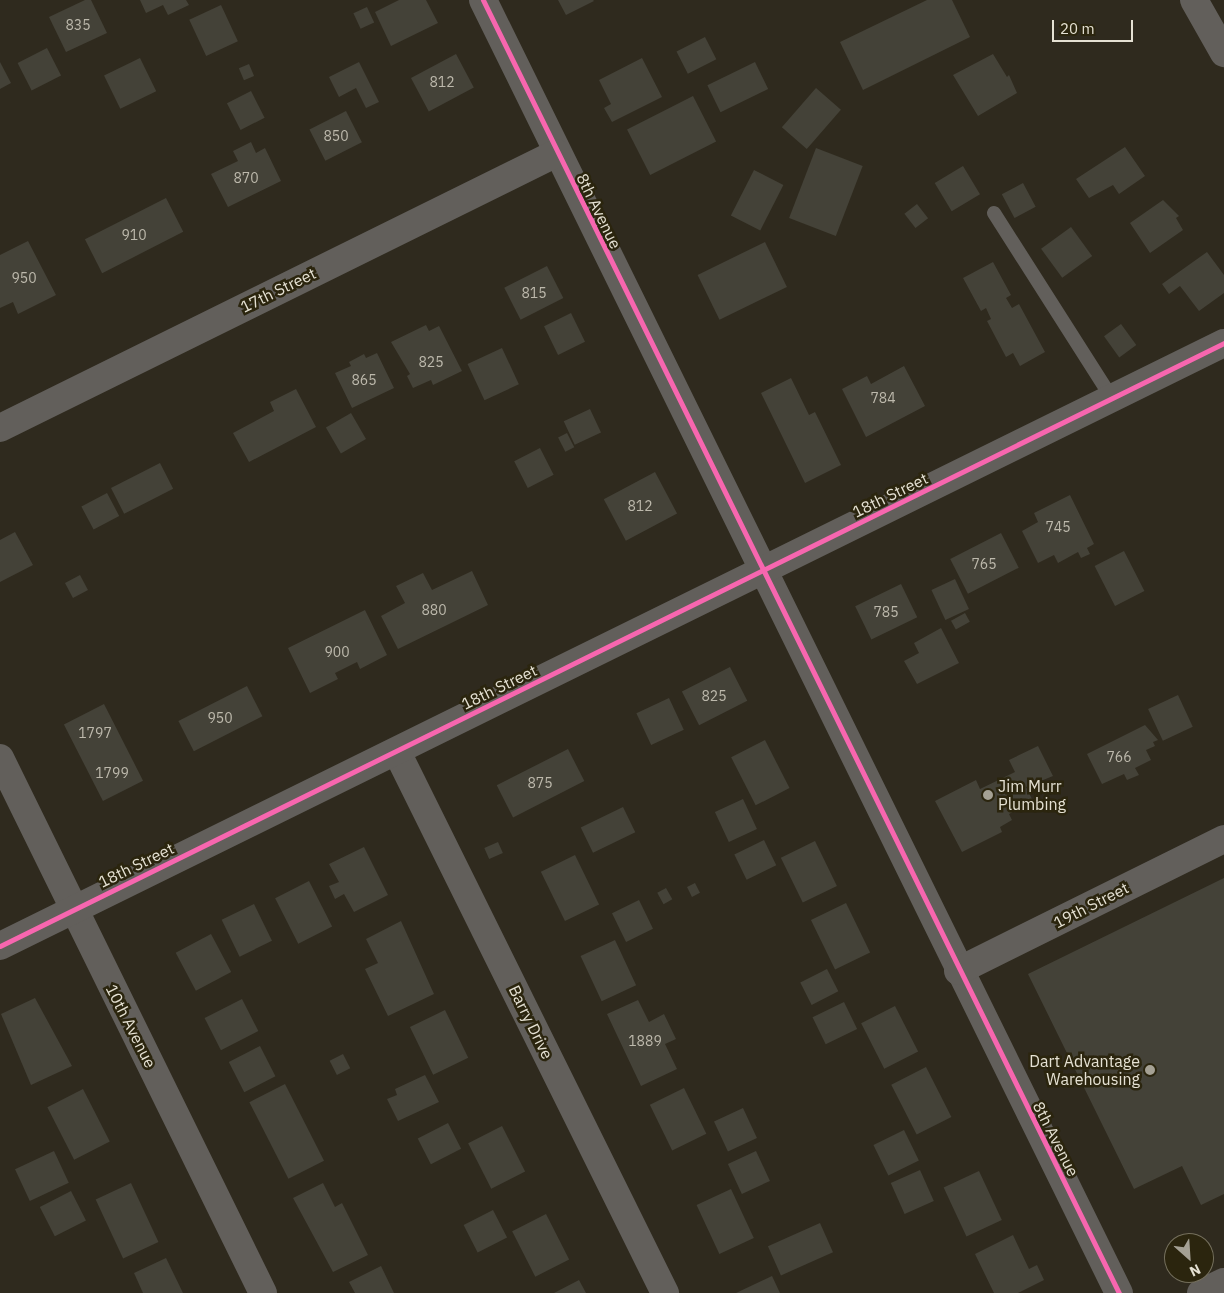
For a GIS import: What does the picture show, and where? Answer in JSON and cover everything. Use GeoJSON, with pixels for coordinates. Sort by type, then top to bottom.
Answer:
{"type":"FeatureCollection","features":[{"type":"Feature","properties":{"kind":"street","name":"8th Avenue"},"geometry":{"type":"LineString","coordinates":[[483,0],[958,971],[1119,1293]]}},
{"type":"Feature","properties":{"kind":"street"},"geometry":{"type":"LineString","coordinates":[[1194,0],[1224,53]]}},
{"type":"Feature","properties":{"kind":"street","name":"17th Street"},"geometry":{"type":"LineString","coordinates":[[0,428],[557,153]]}},
{"type":"Feature","properties":{"kind":"street","name":"18th Street"},"geometry":{"type":"LineString","coordinates":[[0,946],[1224,343]]}},
{"type":"Feature","properties":{"kind":"street","name":"Barry Drive"},"geometry":{"type":"LineString","coordinates":[[397,752],[665,1293]]}},
{"type":"Feature","properties":{"kind":"street","name":"10th Avenue"},"geometry":{"type":"LineString","coordinates":[[0,758],[73,910],[263,1293]]}},
{"type":"Feature","properties":{"kind":"street","name":"19th Street"},"geometry":{"type":"LineString","coordinates":[[958,971],[1224,839]]}},
{"type":"Feature","properties":{"kind":"street"},"geometry":{"type":"LineString","coordinates":[[1202,1293],[1224,1282]]}},
{"type":"Feature","properties":{"kind":"lane"},"geometry":{"type":"LineString","coordinates":[[994,213],[1112,398]]}},
{"type":"Feature","properties":{"kind":"building"},"geometry":{"type":"Polygon","coordinates":[[[85,0],[91,0],[107,33],[66,52],[49,17],[85,0]]]}},
{"type":"Feature","properties":{"kind":"building"},"geometry":{"type":"Polygon","coordinates":[[[140,0],[186,0],[189,5],[168,15],[163,5],[146,13],[140,0]]]}},
{"type":"Feature","properties":{"kind":"building"},"geometry":{"type":"Polygon","coordinates":[[[399,0],[426,0],[438,23],[391,46],[375,12],[399,0]]]}},
{"type":"Feature","properties":{"kind":"building"},"geometry":{"type":"Polygon","coordinates":[[[558,0],[593,0],[594,1],[566,15],[558,0]]]}},
{"type":"Feature","properties":{"kind":"building"},"geometry":{"type":"Polygon","coordinates":[[[927,0],[952,0],[970,37],[863,90],[840,42],[927,0]]]}},
{"type":"Feature","properties":{"kind":"building"},"geometry":{"type":"Polygon","coordinates":[[[221,5],[238,41],[206,56],[189,20],[221,5]]]}},
{"type":"Feature","properties":{"kind":"building"},"geometry":{"type":"Polygon","coordinates":[[[367,7],[374,22],[361,29],[353,13],[367,7]]]}},
{"type":"Feature","properties":{"kind":"building"},"geometry":{"type":"Polygon","coordinates":[[[705,37],[716,59],[688,74],[676,52],[705,37]]]}},
{"type":"Feature","properties":{"kind":"building"},"geometry":{"type":"Polygon","coordinates":[[[47,48],[61,76],[32,91],[18,63],[47,48]]]}},
{"type":"Feature","properties":{"kind":"building"},"geometry":{"type":"Polygon","coordinates":[[[456,54],[474,88],[429,111],[411,78],[456,54]]]}},
{"type":"Feature","properties":{"kind":"building"},"geometry":{"type":"Polygon","coordinates":[[[993,54],[1007,77],[1009,75],[1017,93],[978,116],[953,75],[993,54]]]}},
{"type":"Feature","properties":{"kind":"building"},"geometry":{"type":"Polygon","coordinates":[[[140,58],[156,91],[120,109],[104,76],[140,58]]]}},
{"type":"Feature","properties":{"kind":"building"},"geometry":{"type":"Polygon","coordinates":[[[642,58],[662,97],[612,122],[604,108],[611,104],[599,80],[642,58]]]}},
{"type":"Feature","properties":{"kind":"building"},"geometry":{"type":"Polygon","coordinates":[[[0,62],[11,83],[0,89],[0,62]]]}},
{"type":"Feature","properties":{"kind":"building"},"geometry":{"type":"Polygon","coordinates":[[[359,62],[379,102],[366,108],[356,88],[339,97],[329,77],[359,62]]]}},
{"type":"Feature","properties":{"kind":"building"},"geometry":{"type":"Polygon","coordinates":[[[755,62],[768,89],[721,112],[707,85],[755,62]]]}},
{"type":"Feature","properties":{"kind":"building"},"geometry":{"type":"Polygon","coordinates":[[[249,64],[254,76],[244,80],[239,68],[249,64]]]}},
{"type":"Feature","properties":{"kind":"building"},"geometry":{"type":"Polygon","coordinates":[[[816,88],[841,110],[807,149],[782,127],[816,88]]]}},
{"type":"Feature","properties":{"kind":"building"},"geometry":{"type":"Polygon","coordinates":[[[251,91],[265,118],[241,130],[227,103],[251,91]]]}},
{"type":"Feature","properties":{"kind":"building"},"geometry":{"type":"Polygon","coordinates":[[[693,96],[716,141],[650,175],[627,130],[693,96]]]}},
{"type":"Feature","properties":{"kind":"building"},"geometry":{"type":"Polygon","coordinates":[[[346,111],[362,142],[325,161],[309,130],[346,111]]]}},
{"type":"Feature","properties":{"kind":"building"},"geometry":{"type":"Polygon","coordinates":[[[251,142],[256,153],[265,148],[281,181],[228,207],[211,174],[238,161],[233,151],[251,142]]]}},
{"type":"Feature","properties":{"kind":"building"},"geometry":{"type":"Polygon","coordinates":[[[1125,147],[1145,176],[1119,194],[1113,185],[1089,198],[1076,179],[1125,147]]]}},
{"type":"Feature","properties":{"kind":"building"},"geometry":{"type":"Polygon","coordinates":[[[816,148],[863,166],[836,236],[789,218],[816,148]]]}},
{"type":"Feature","properties":{"kind":"building"},"geometry":{"type":"Polygon","coordinates":[[[963,166],[980,194],[952,211],[935,183],[963,166]]]}},
{"type":"Feature","properties":{"kind":"building"},"geometry":{"type":"Polygon","coordinates":[[[754,170],[783,185],[760,230],[731,215],[754,170]]]}},
{"type":"Feature","properties":{"kind":"building"},"geometry":{"type":"Polygon","coordinates":[[[1023,183],[1036,207],[1014,218],[1002,194],[1023,183]]]}},
{"type":"Feature","properties":{"kind":"building"},"geometry":{"type":"Polygon","coordinates":[[[166,198],[183,232],[102,273],[85,239],[166,198]]]}},
{"type":"Feature","properties":{"kind":"building"},"geometry":{"type":"Polygon","coordinates":[[[1163,200],[1179,216],[1176,218],[1183,230],[1150,253],[1130,223],[1163,200]]]}},
{"type":"Feature","properties":{"kind":"building"},"geometry":{"type":"Polygon","coordinates":[[[917,204],[928,218],[915,228],[904,214],[917,204]]]}},
{"type":"Feature","properties":{"kind":"building"},"geometry":{"type":"Polygon","coordinates":[[[1071,227],[1092,256],[1062,278],[1041,249],[1071,227]]]}},
{"type":"Feature","properties":{"kind":"building"},"geometry":{"type":"Polygon","coordinates":[[[28,241],[56,295],[18,314],[13,302],[0,308],[0,255],[28,241]]]}},
{"type":"Feature","properties":{"kind":"building"},"geometry":{"type":"Polygon","coordinates":[[[765,242],[787,287],[720,320],[698,275],[765,242]]]}},
{"type":"Feature","properties":{"kind":"building"},"geometry":{"type":"Polygon","coordinates":[[[1207,252],[1224,275],[1224,293],[1199,311],[1180,286],[1169,294],[1162,284],[1207,252]]]}},
{"type":"Feature","properties":{"kind":"building"},"geometry":{"type":"Polygon","coordinates":[[[993,262],[1011,295],[1006,298],[1012,308],[1019,304],[1045,352],[1020,366],[1013,353],[1006,357],[987,321],[991,319],[986,308],[981,311],[963,278],[993,262]]]}},
{"type":"Feature","properties":{"kind":"building"},"geometry":{"type":"Polygon","coordinates":[[[547,266],[563,298],[521,320],[504,288],[547,266]]]}},
{"type":"Feature","properties":{"kind":"building"},"geometry":{"type":"Polygon","coordinates":[[[571,313],[585,342],[558,355],[544,326],[571,313]]]}},
{"type":"Feature","properties":{"kind":"building"},"geometry":{"type":"Polygon","coordinates":[[[1121,324],[1136,345],[1119,357],[1104,336],[1121,324]]]}},
{"type":"Feature","properties":{"kind":"building"},"geometry":{"type":"Polygon","coordinates":[[[426,325],[429,331],[439,326],[462,371],[433,385],[431,380],[413,388],[407,376],[410,374],[391,342],[426,325]]]}},
{"type":"Feature","properties":{"kind":"building"},"geometry":{"type":"Polygon","coordinates":[[[502,348],[519,384],[484,400],[468,364],[502,348]]]}},
{"type":"Feature","properties":{"kind":"building"},"geometry":{"type":"Polygon","coordinates":[[[377,353],[394,388],[352,408],[335,373],[351,366],[349,362],[364,354],[366,358],[377,353]]]}},
{"type":"Feature","properties":{"kind":"building"},"geometry":{"type":"Polygon","coordinates":[[[904,366],[925,406],[866,437],[842,389],[867,376],[871,384],[904,366]]]}},
{"type":"Feature","properties":{"kind":"building"},"geometry":{"type":"Polygon","coordinates":[[[791,378],[809,415],[815,412],[841,465],[805,483],[761,393],[791,378]]]}},
{"type":"Feature","properties":{"kind":"building"},"geometry":{"type":"Polygon","coordinates":[[[296,389],[316,427],[249,462],[233,433],[274,411],[270,402],[296,389]]]}},
{"type":"Feature","properties":{"kind":"building"},"geometry":{"type":"Polygon","coordinates":[[[590,409],[601,433],[575,445],[564,421],[590,409]]]}},
{"type":"Feature","properties":{"kind":"building"},"geometry":{"type":"Polygon","coordinates":[[[351,413],[366,439],[341,453],[326,428],[351,413]]]}},
{"type":"Feature","properties":{"kind":"building"},"geometry":{"type":"Polygon","coordinates":[[[567,433],[574,447],[565,452],[558,438],[567,433]]]}},
{"type":"Feature","properties":{"kind":"building"},"geometry":{"type":"Polygon","coordinates":[[[540,448],[554,475],[528,488],[514,461],[540,448]]]}},
{"type":"Feature","properties":{"kind":"building"},"geometry":{"type":"Polygon","coordinates":[[[160,463],[173,489],[124,514],[111,488],[160,463]]]}},
{"type":"Feature","properties":{"kind":"building"},"geometry":{"type":"Polygon","coordinates":[[[655,472],[677,513],[626,541],[604,499],[655,472]]]}},
{"type":"Feature","properties":{"kind":"building"},"geometry":{"type":"Polygon","coordinates":[[[107,493],[119,516],[94,530],[81,507],[107,493]]]}},
{"type":"Feature","properties":{"kind":"building"},"geometry":{"type":"Polygon","coordinates":[[[1070,495],[1094,544],[1087,548],[1090,554],[1081,558],[1078,552],[1058,563],[1054,555],[1038,563],[1022,531],[1038,522],[1034,513],[1070,495]]]}},
{"type":"Feature","properties":{"kind":"building"},"geometry":{"type":"Polygon","coordinates":[[[15,532],[33,565],[0,582],[0,540],[15,532]]]}},
{"type":"Feature","properties":{"kind":"building"},"geometry":{"type":"Polygon","coordinates":[[[1001,533],[1019,568],[968,594],[950,559],[1001,533]]]}},
{"type":"Feature","properties":{"kind":"building"},"geometry":{"type":"Polygon","coordinates":[[[1124,551],[1144,591],[1115,606],[1095,566],[1124,551]]]}},
{"type":"Feature","properties":{"kind":"building"},"geometry":{"type":"Polygon","coordinates":[[[472,571],[488,605],[398,649],[381,616],[405,603],[396,586],[423,573],[432,590],[472,571]]]}},
{"type":"Feature","properties":{"kind":"building"},"geometry":{"type":"Polygon","coordinates":[[[80,575],[88,590],[73,598],[65,583],[80,575]]]}},
{"type":"Feature","properties":{"kind":"building"},"geometry":{"type":"Polygon","coordinates":[[[955,579],[969,609],[945,620],[931,590],[955,579]]]}},
{"type":"Feature","properties":{"kind":"building"},"geometry":{"type":"Polygon","coordinates":[[[901,584],[917,617],[871,640],[855,606],[901,584]]]}},
{"type":"Feature","properties":{"kind":"building"},"geometry":{"type":"Polygon","coordinates":[[[365,610],[387,655],[360,669],[357,662],[335,673],[338,679],[310,693],[288,648],[365,610]]]}},
{"type":"Feature","properties":{"kind":"building"},"geometry":{"type":"Polygon","coordinates":[[[965,613],[970,622],[956,630],[951,621],[965,613]]]}},
{"type":"Feature","properties":{"kind":"building"},"geometry":{"type":"Polygon","coordinates":[[[941,628],[959,663],[917,684],[904,661],[919,653],[914,643],[941,628]]]}},
{"type":"Feature","properties":{"kind":"building"},"geometry":{"type":"Polygon","coordinates":[[[730,667],[747,701],[699,725],[682,692],[730,667]]]}},
{"type":"Feature","properties":{"kind":"building"},"geometry":{"type":"Polygon","coordinates":[[[247,686],[262,716],[194,751],[178,721],[247,686]]]}},
{"type":"Feature","properties":{"kind":"building"},"geometry":{"type":"Polygon","coordinates":[[[1178,695],[1193,727],[1163,741],[1148,709],[1178,695]]]}},
{"type":"Feature","properties":{"kind":"building"},"geometry":{"type":"Polygon","coordinates":[[[669,698],[684,730],[651,745],[636,713],[669,698]]]}},
{"type":"Feature","properties":{"kind":"building"},"geometry":{"type":"Polygon","coordinates":[[[104,704],[143,781],[103,801],[64,724],[104,704]]]}},
{"type":"Feature","properties":{"kind":"building"},"geometry":{"type":"Polygon","coordinates":[[[1145,725],[1158,740],[1153,742],[1155,746],[1146,750],[1151,760],[1135,768],[1139,775],[1127,780],[1124,774],[1102,784],[1087,754],[1145,725]]]}},
{"type":"Feature","properties":{"kind":"building"},"geometry":{"type":"Polygon","coordinates":[[[765,740],[790,788],[756,805],[731,757],[765,740]]]}},
{"type":"Feature","properties":{"kind":"building","name":"Jim Murr Plumbing"},"geometry":{"type":"Polygon","coordinates":[[[1038,746],[1053,776],[1026,787],[1033,801],[1009,814],[1012,820],[1000,827],[1002,832],[962,852],[935,801],[976,780],[980,789],[1015,772],[1009,760],[1038,746]]]}},
{"type":"Feature","properties":{"kind":"building"},"geometry":{"type":"Polygon","coordinates":[[[568,749],[584,781],[513,817],[497,785],[568,749]]]}},
{"type":"Feature","properties":{"kind":"building"},"geometry":{"type":"Polygon","coordinates":[[[743,799],[757,829],[729,842],[715,812],[743,799]]]}},
{"type":"Feature","properties":{"kind":"building"},"geometry":{"type":"Polygon","coordinates":[[[623,807],[635,832],[593,853],[581,828],[623,807]]]}},
{"type":"Feature","properties":{"kind":"building"},"geometry":{"type":"Polygon","coordinates":[[[764,840],[776,865],[747,880],[734,854],[764,840]]]}},
{"type":"Feature","properties":{"kind":"building"},"geometry":{"type":"Polygon","coordinates":[[[815,841],[837,886],[803,903],[781,858],[815,841]]]}},
{"type":"Feature","properties":{"kind":"building"},"geometry":{"type":"Polygon","coordinates":[[[498,842],[503,853],[489,859],[484,848],[498,842]]]}},
{"type":"Feature","properties":{"kind":"building"},"geometry":{"type":"Polygon","coordinates":[[[364,847],[388,895],[354,912],[344,894],[335,899],[329,886],[339,882],[329,864],[364,847]]]}},
{"type":"Feature","properties":{"kind":"building"},"geometry":{"type":"Polygon","coordinates":[[[575,855],[599,904],[565,921],[541,872],[575,855]]]}},
{"type":"Feature","properties":{"kind":"building","name":"Dart Advantage Warehousing"},"geometry":{"type":"Polygon","coordinates":[[[1224,878],[1224,1194],[1201,1205],[1182,1166],[1134,1189],[1028,974],[1224,878]]]}},
{"type":"Feature","properties":{"kind":"building"},"geometry":{"type":"Polygon","coordinates":[[[309,881],[332,926],[298,944],[275,898],[309,881]]]}},
{"type":"Feature","properties":{"kind":"building"},"geometry":{"type":"Polygon","coordinates":[[[695,883],[700,893],[692,897],[687,887],[695,883]]]}},
{"type":"Feature","properties":{"kind":"building"},"geometry":{"type":"Polygon","coordinates":[[[666,888],[672,899],[664,904],[657,893],[666,888]]]}},
{"type":"Feature","properties":{"kind":"building"},"geometry":{"type":"Polygon","coordinates":[[[639,900],[653,929],[626,942],[612,913],[639,900]]]}},
{"type":"Feature","properties":{"kind":"building"},"geometry":{"type":"Polygon","coordinates":[[[846,903],[870,952],[835,970],[811,920],[846,903]]]}},
{"type":"Feature","properties":{"kind":"building"},"geometry":{"type":"Polygon","coordinates":[[[254,904],[272,941],[240,957],[222,920],[254,904]]]}},
{"type":"Feature","properties":{"kind":"building"},"geometry":{"type":"Polygon","coordinates":[[[401,921],[434,994],[388,1016],[365,969],[378,963],[366,939],[401,921]]]}},
{"type":"Feature","properties":{"kind":"building"},"geometry":{"type":"Polygon","coordinates":[[[211,934],[231,972],[196,991],[176,953],[211,934]]]}},
{"type":"Feature","properties":{"kind":"building"},"geometry":{"type":"Polygon","coordinates":[[[615,940],[636,985],[602,1001],[581,956],[615,940]]]}},
{"type":"Feature","properties":{"kind":"building"},"geometry":{"type":"Polygon","coordinates":[[[827,969],[838,991],[812,1005],[800,983],[827,969]]]}},
{"type":"Feature","properties":{"kind":"building"},"geometry":{"type":"Polygon","coordinates":[[[35,998],[72,1066],[31,1085],[1,1014],[35,998]]]}},
{"type":"Feature","properties":{"kind":"building"},"geometry":{"type":"Polygon","coordinates":[[[242,999],[258,1031],[221,1050],[205,1018],[242,999]]]}},
{"type":"Feature","properties":{"kind":"building"},"geometry":{"type":"Polygon","coordinates":[[[638,1000],[649,1022],[664,1014],[676,1039],[665,1044],[677,1069],[641,1086],[607,1014],[638,1000]]]}},
{"type":"Feature","properties":{"kind":"building"},"geometry":{"type":"Polygon","coordinates":[[[844,1002],[857,1029],[826,1044],[813,1017],[844,1002]]]}},
{"type":"Feature","properties":{"kind":"building"},"geometry":{"type":"Polygon","coordinates":[[[895,1006],[918,1051],[884,1069],[861,1023],[895,1006]]]}},
{"type":"Feature","properties":{"kind":"building"},"geometry":{"type":"Polygon","coordinates":[[[445,1010],[468,1058],[433,1075],[410,1027],[445,1010]]]}},
{"type":"Feature","properties":{"kind":"building"},"geometry":{"type":"Polygon","coordinates":[[[260,1046],[275,1076],[244,1092],[229,1062],[260,1046]]]}},
{"type":"Feature","properties":{"kind":"building"},"geometry":{"type":"Polygon","coordinates":[[[343,1054],[350,1068],[337,1075],[330,1061],[343,1054]]]}},
{"type":"Feature","properties":{"kind":"building"},"geometry":{"type":"Polygon","coordinates":[[[926,1067],[951,1117],[917,1135],[891,1085],[926,1067]]]}},
{"type":"Feature","properties":{"kind":"building"},"geometry":{"type":"Polygon","coordinates":[[[425,1075],[439,1102],[398,1121],[387,1099],[397,1095],[395,1089],[425,1075]]]}},
{"type":"Feature","properties":{"kind":"building"},"geometry":{"type":"Polygon","coordinates":[[[285,1084],[324,1161],[288,1179],[249,1102],[285,1084]]]}},
{"type":"Feature","properties":{"kind":"building"},"geometry":{"type":"Polygon","coordinates":[[[684,1088],[706,1134],[672,1150],[650,1105],[684,1088]]]}},
{"type":"Feature","properties":{"kind":"building"},"geometry":{"type":"Polygon","coordinates":[[[83,1089],[110,1142],[74,1160],[47,1107],[83,1089]]]}},
{"type":"Feature","properties":{"kind":"building"},"geometry":{"type":"Polygon","coordinates":[[[743,1108],[757,1138],[728,1151],[714,1122],[743,1108]]]}},
{"type":"Feature","properties":{"kind":"building"},"geometry":{"type":"Polygon","coordinates":[[[448,1123],[461,1149],[431,1164],[418,1138],[448,1123]]]}},
{"type":"Feature","properties":{"kind":"building"},"geometry":{"type":"Polygon","coordinates":[[[502,1126],[525,1171],[491,1189],[468,1143],[502,1126]]]}},
{"type":"Feature","properties":{"kind":"building"},"geometry":{"type":"Polygon","coordinates":[[[904,1130],[919,1161],[888,1175],[873,1145],[904,1130]]]}},
{"type":"Feature","properties":{"kind":"building"},"geometry":{"type":"Polygon","coordinates":[[[54,1151],[69,1183],[30,1201],[15,1169],[54,1151]]]}},
{"type":"Feature","properties":{"kind":"building"},"geometry":{"type":"Polygon","coordinates":[[[756,1151],[770,1181],[742,1194],[728,1164],[756,1151]]]}},
{"type":"Feature","properties":{"kind":"building"},"geometry":{"type":"Polygon","coordinates":[[[920,1170],[934,1201],[905,1214],[891,1183],[920,1170]]]}},
{"type":"Feature","properties":{"kind":"building"},"geometry":{"type":"Polygon","coordinates":[[[979,1171],[1002,1220],[966,1236],[944,1187],[979,1171]]]}},
{"type":"Feature","properties":{"kind":"building"},"geometry":{"type":"Polygon","coordinates":[[[131,1183],[158,1242],[123,1258],[96,1199],[131,1183]]]}},
{"type":"Feature","properties":{"kind":"building"},"geometry":{"type":"Polygon","coordinates":[[[323,1183],[335,1207],[342,1203],[368,1255],[333,1272],[293,1198],[323,1183]]]}},
{"type":"Feature","properties":{"kind":"building"},"geometry":{"type":"Polygon","coordinates":[[[731,1189],[754,1238],[719,1254],[697,1205],[731,1189]]]}},
{"type":"Feature","properties":{"kind":"building"},"geometry":{"type":"Polygon","coordinates":[[[71,1191],[86,1220],[55,1236],[40,1207],[71,1191]]]}},
{"type":"Feature","properties":{"kind":"building"},"geometry":{"type":"Polygon","coordinates":[[[493,1210],[507,1238],[478,1253],[464,1225],[493,1210]]]}},
{"type":"Feature","properties":{"kind":"building"},"geometry":{"type":"Polygon","coordinates":[[[546,1214],[569,1259],[535,1277],[512,1231],[546,1214]]]}},
{"type":"Feature","properties":{"kind":"building"},"geometry":{"type":"Polygon","coordinates":[[[820,1223],[833,1252],[781,1275],[768,1246],[820,1223]]]}},
{"type":"Feature","properties":{"kind":"building"},"geometry":{"type":"Polygon","coordinates":[[[1013,1235],[1029,1269],[1037,1265],[1044,1280],[1018,1293],[994,1293],[975,1254],[1013,1235]]]}},
{"type":"Feature","properties":{"kind":"building"},"geometry":{"type":"Polygon","coordinates":[[[166,1258],[183,1293],[143,1293],[134,1273],[166,1258]]]}},
{"type":"Feature","properties":{"kind":"building"},"geometry":{"type":"Polygon","coordinates":[[[381,1266],[394,1293],[355,1293],[349,1282],[381,1266]]]}},
{"type":"Feature","properties":{"kind":"building"},"geometry":{"type":"Polygon","coordinates":[[[772,1276],[780,1293],[736,1293],[772,1276]]]}},
{"type":"Feature","properties":{"kind":"building"},"geometry":{"type":"Polygon","coordinates":[[[579,1280],[586,1293],[554,1293],[579,1280]]]}},
{"type":"Feature","properties":{"kind":"cycle path"},"geometry":{"type":"LineString","coordinates":[[483,0],[1119,1293]]}},
{"type":"Feature","properties":{"kind":"cycle path"},"geometry":{"type":"LineString","coordinates":[[0,946],[1224,343]]}},
{"type":"Feature","properties":{"kind":"place","name":"Jim Murr Plumbing"},"geometry":{"type":"Point","coordinates":[988,795]}},
{"type":"Feature","properties":{"kind":"place","name":"Dart Advantage Warehousing"},"geometry":{"type":"Point","coordinates":[1150,1070]}}]}
